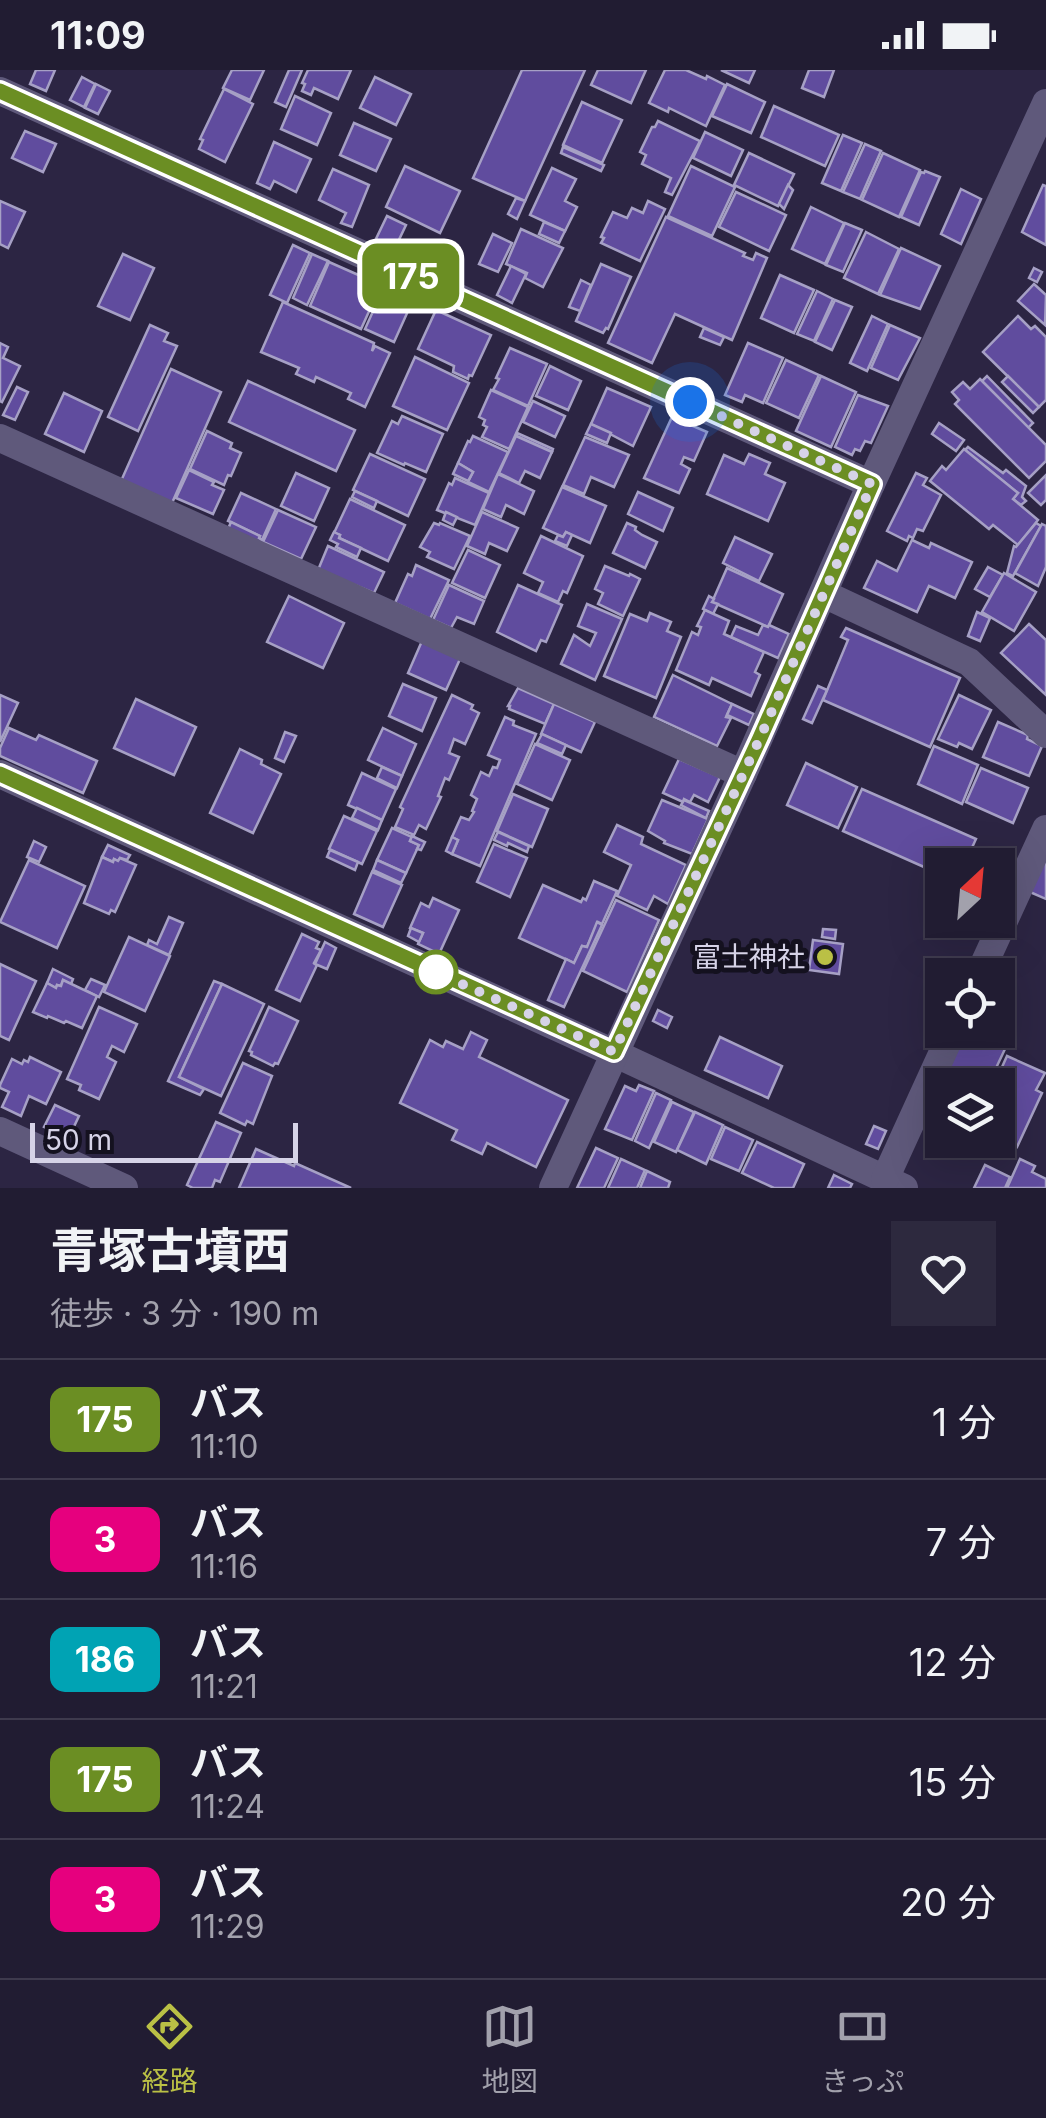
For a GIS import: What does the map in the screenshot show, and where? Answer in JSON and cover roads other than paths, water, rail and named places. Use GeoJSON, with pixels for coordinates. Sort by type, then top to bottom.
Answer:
{"type":"FeatureCollection","features":[{"type":"Feature","properties":{"kind":"street"},"geometry":{"type":"LineString","coordinates":[[0,91],[872,484]]}},
{"type":"Feature","properties":{"kind":"street"},"geometry":{"type":"LineString","coordinates":[[553,1188],[1046,103]]}},
{"type":"Feature","properties":{"kind":"street"},"geometry":{"type":"LineString","coordinates":[[0,438],[743,774]]}},
{"type":"Feature","properties":{"kind":"street"},"geometry":{"type":"LineString","coordinates":[[824,594],[969,662],[1046,734]]}},
{"type":"Feature","properties":{"kind":"street"},"geometry":{"type":"LineString","coordinates":[[0,774],[614,1052],[894,1184],[947,1048]]}},
{"type":"Feature","properties":{"kind":"street"},"geometry":{"type":"LineString","coordinates":[[987,958],[1046,829]]}},
{"type":"Feature","properties":{"kind":"street"},"geometry":{"type":"LineString","coordinates":[[0,1131],[124,1188]]}},
{"type":"Feature","properties":{"kind":"place","name":"富士神社"},"geometry":{"type":"Point","coordinates":[825,957]}}]}
